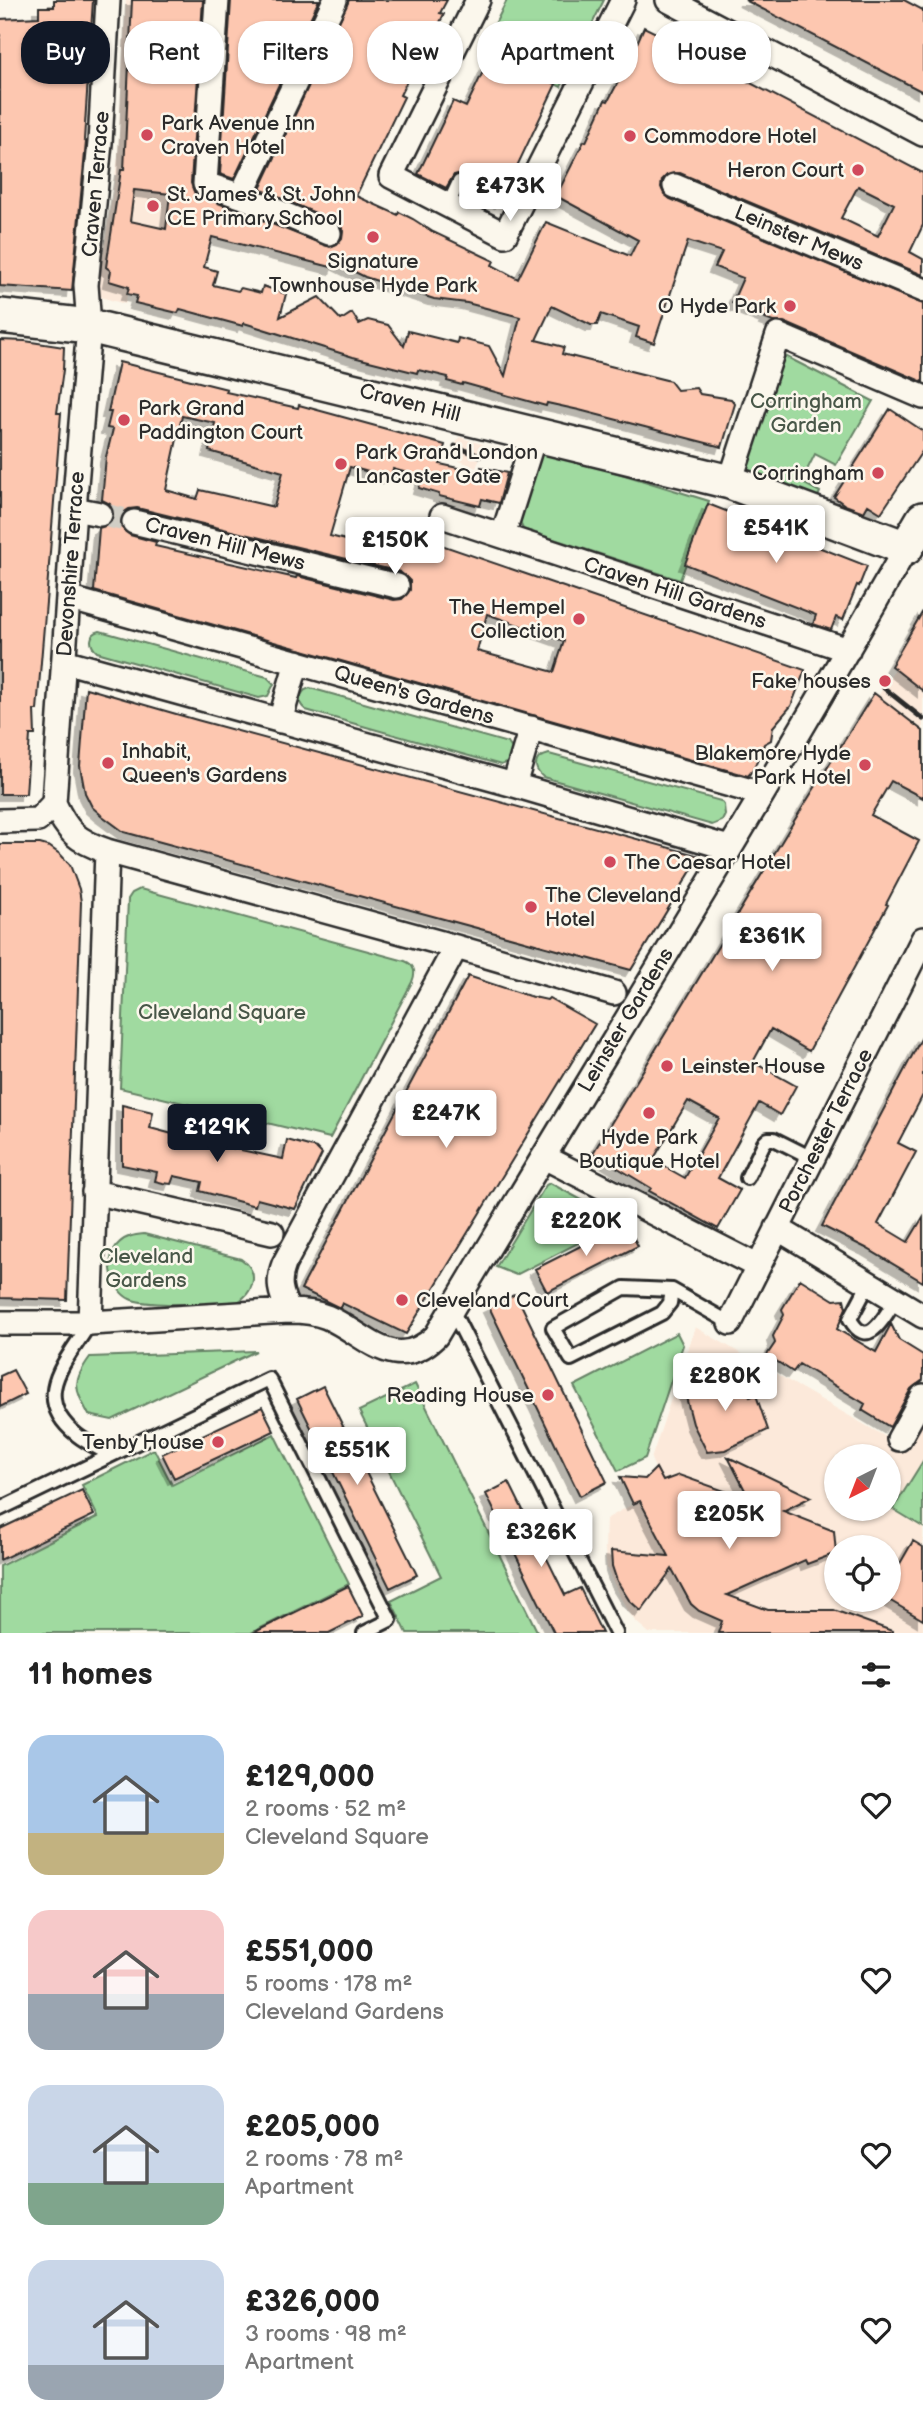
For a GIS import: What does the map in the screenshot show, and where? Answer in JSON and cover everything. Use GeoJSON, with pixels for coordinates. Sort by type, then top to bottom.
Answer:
{"type":"FeatureCollection","features":[{"type":"Feature","properties":{"kind":"main road","name":"Craven Hill"},"geometry":{"type":"LineString","coordinates":[[0,316],[89,326],[730,482]]}},
{"type":"Feature","properties":{"kind":"main road"},"geometry":{"type":"LineString","coordinates":[[730,482],[906,548],[923,519]]}},
{"type":"Feature","properties":{"kind":"street","name":"Craven Terrace"},"geometry":{"type":"LineString","coordinates":[[89,326],[86,285],[100,143],[108,0]]}},
{"type":"Feature","properties":{"kind":"street"},"geometry":{"type":"LineString","coordinates":[[217,0],[205,184],[329,233]]}},
{"type":"Feature","properties":{"kind":"street"},"geometry":{"type":"LineString","coordinates":[[241,196],[335,0]]}},
{"type":"Feature","properties":{"kind":"street"},"geometry":{"type":"LineString","coordinates":[[478,0],[391,176],[505,235],[623,0]]}},
{"type":"Feature","properties":{"kind":"street"},"geometry":{"type":"LineString","coordinates":[[668,0],[923,134]]}},
{"type":"Feature","properties":{"kind":"street","name":"Leinster Mews"},"geometry":{"type":"LineString","coordinates":[[676,187],[923,290]]}},
{"type":"Feature","properties":{"kind":"street","name":"Devonshire Terrace"},"geometry":{"type":"LineString","coordinates":[[54,803],[89,326]]}},
{"type":"Feature","properties":{"kind":"street"},"geometry":{"type":"LineString","coordinates":[[730,482],[778,335],[923,397]]}},
{"type":"Feature","properties":{"kind":"street"},"geometry":{"type":"LineString","coordinates":[[503,536],[535,434]]}},
{"type":"Feature","properties":{"kind":"street"},"geometry":{"type":"LineString","coordinates":[[74,509],[100,514]]}},
{"type":"Feature","properties":{"kind":"street","name":"Craven Hill Gardens"},"geometry":{"type":"LineString","coordinates":[[442,516],[848,650]]}},
{"type":"Feature","properties":{"kind":"street","name":"Craven Hill Mews"},"geometry":{"type":"LineString","coordinates":[[134,522],[397,586]]}},
{"type":"Feature","properties":{"kind":"street","name":"Leinster Gardens"},"geometry":{"type":"LineString","coordinates":[[452,1310],[848,650],[906,548]]}},
{"type":"Feature","properties":{"kind":"street","name":"Queen's Gardens"},"geometry":{"type":"LineString","coordinates":[[68,598],[762,794]]}},
{"type":"Feature","properties":{"kind":"street"},"geometry":{"type":"LineString","coordinates":[[64,661],[514,785],[729,848]]}},
{"type":"Feature","properties":{"kind":"street"},"geometry":{"type":"LineString","coordinates":[[281,721],[297,663]]}},
{"type":"Feature","properties":{"kind":"street"},"geometry":{"type":"LineString","coordinates":[[514,785],[531,728]]}},
{"type":"Feature","properties":{"kind":"street"},"geometry":{"type":"LineString","coordinates":[[0,821],[38,820],[54,803],[71,833],[92,846],[614,993]]}},
{"type":"Feature","properties":{"kind":"street"},"geometry":{"type":"LineString","coordinates":[[90,1323],[107,851]]}},
{"type":"Feature","properties":{"kind":"street","name":"Porchester Terrace"},"geometry":{"type":"LineString","coordinates":[[730,1324],[923,939]]}},
{"type":"Feature","properties":{"kind":"street"},"geometry":{"type":"LineString","coordinates":[[289,1311],[280,1292],[279,1276],[296,1238],[456,947]]}},
{"type":"Feature","properties":{"kind":"street"},"geometry":{"type":"LineString","coordinates":[[544,1157],[757,1266]]}},
{"type":"Feature","properties":{"kind":"street"},"geometry":{"type":"LineString","coordinates":[[94,1192],[272,1233]]}},
{"type":"Feature","properties":{"kind":"street"},"geometry":{"type":"LineString","coordinates":[[777,1228],[895,1299],[921,1310]]}},
{"type":"Feature","properties":{"kind":"street"},"geometry":{"type":"LineString","coordinates":[[0,1323],[90,1323],[309,1312],[328,1317],[358,1337],[390,1352],[412,1352],[428,1345],[452,1310]]}},
{"type":"Feature","properties":{"kind":"street"},"geometry":{"type":"LineString","coordinates":[[899,1439],[923,1396]]}},
{"type":"Feature","properties":{"kind":"lane"},"geometry":{"type":"LineString","coordinates":[[448,205],[458,182]]}},
{"type":"Feature","properties":{"kind":"lane"},"geometry":{"type":"LineString","coordinates":[[747,1178],[768,1139],[774,1139],[812,1158]]}},
{"type":"Feature","properties":{"kind":"lane"},"geometry":{"type":"LineString","coordinates":[[869,1283],[850,1319],[855,1328],[862,1332],[872,1332],[895,1299]]}},
{"type":"Feature","properties":{"kind":"lane"},"geometry":{"type":"LineString","coordinates":[[672,1290],[670,1303],[662,1313],[571,1359],[553,1328],[624,1288],[672,1290],[730,1324]]}},
{"type":"Feature","properties":{"kind":"lane"},"geometry":{"type":"LineString","coordinates":[[452,1310],[616,1633]]}},
{"type":"Feature","properties":{"kind":"lane"},"geometry":{"type":"LineString","coordinates":[[90,1323],[52,1388],[53,1404],[77,1435],[110,1455]]}},
{"type":"Feature","properties":{"kind":"lane"},"geometry":{"type":"LineString","coordinates":[[0,1509],[269,1379],[390,1620],[364,1633]]}},
{"type":"Feature","properties":{"kind":"shaded area"},"geometry":{"type":"Polygon","coordinates":[[[126,0],[170,0],[169,21],[125,21],[126,0]]]}},
{"type":"Feature","properties":{"kind":"shaded area"},"geometry":{"type":"Polygon","coordinates":[[[124,39],[124,84],[165,84],[160,174],[193,178],[189,235],[143,224],[125,304],[97,296],[118,157],[124,39]]]}},
{"type":"Feature","properties":{"kind":"shaded area"},"geometry":{"type":"Polygon","coordinates":[[[459,437],[485,445],[476,468],[451,457],[459,437]]]}},
{"type":"Feature","properties":{"kind":"shaded area"},"geometry":{"type":"Polygon","coordinates":[[[895,669],[923,691],[923,731],[878,696],[895,669]]]}},
{"type":"Feature","properties":{"kind":"shaded area"},"geometry":{"type":"Polygon","coordinates":[[[695,1327],[898,1444],[824,1444],[824,1521],[901,1521],[901,1446],[905,1448],[923,1416],[923,1633],[649,1633],[634,1620],[607,1569],[606,1519],[633,1504],[620,1477],[643,1479],[655,1468],[651,1459],[695,1327]]]}},
{"type":"Feature","properties":{"kind":"green space"},"geometry":{"type":"Polygon","coordinates":[[[507,0],[604,0],[594,21],[496,21],[507,0]]]}},
{"type":"Feature","properties":{"kind":"green space","name":"Corringham Garden"},"geometry":{"type":"Polygon","coordinates":[[[785,356],[873,401],[836,465],[815,454],[801,482],[820,492],[817,499],[742,468],[785,356]]]}},
{"type":"Feature","properties":{"kind":"green space"},"geometry":{"type":"Polygon","coordinates":[[[550,452],[709,501],[680,580],[523,529],[518,518],[539,453],[550,452]]]}},
{"type":"Feature","properties":{"kind":"green space"},"geometry":{"type":"Polygon","coordinates":[[[96,632],[267,677],[274,684],[268,696],[259,698],[97,652],[91,640],[96,632]]]}},
{"type":"Feature","properties":{"kind":"green space"},"geometry":{"type":"Polygon","coordinates":[[[310,688],[508,743],[513,750],[511,761],[501,765],[306,710],[300,703],[300,698],[305,690],[310,688]]]}},
{"type":"Feature","properties":{"kind":"green space"},"geometry":{"type":"Polygon","coordinates":[[[549,754],[721,801],[725,815],[722,821],[712,825],[543,777],[536,765],[540,757],[549,754]]]}},
{"type":"Feature","properties":{"kind":"green space","name":"Cleveland Square"},"geometry":{"type":"Polygon","coordinates":[[[140,889],[405,961],[413,967],[412,982],[330,1138],[120,1088],[128,899],[140,889]]]}},
{"type":"Feature","properties":{"kind":"green space"},"geometry":{"type":"Polygon","coordinates":[[[550,1183],[621,1221],[516,1275],[496,1267],[546,1185],[550,1183]]]}},
{"type":"Feature","properties":{"kind":"green space","name":"Cleveland Gardens"},"geometry":{"type":"Polygon","coordinates":[[[144,1234],[241,1259],[253,1276],[250,1289],[234,1304],[165,1304],[130,1299],[114,1282],[111,1257],[122,1241],[144,1234]]]}},
{"type":"Feature","properties":{"kind":"green space"},"geometry":{"type":"Polygon","coordinates":[[[677,1333],[683,1345],[645,1458],[618,1471],[574,1386],[677,1333]]]}},
{"type":"Feature","properties":{"kind":"green space"},"geometry":{"type":"Polygon","coordinates":[[[256,1351],[112,1420],[89,1415],[78,1392],[80,1373],[90,1357],[256,1351]]]}},
{"type":"Feature","properties":{"kind":"green space"},"geometry":{"type":"Polygon","coordinates":[[[415,1384],[538,1633],[407,1633],[391,1601],[441,1576],[359,1411],[415,1384]]]}},
{"type":"Feature","properties":{"kind":"green space"},"geometry":{"type":"Polygon","coordinates":[[[274,1434],[349,1584],[251,1633],[0,1633],[0,1566],[98,1517],[82,1485],[154,1449],[172,1485],[274,1434]]]}},
{"type":"Feature","properties":{"kind":"green space"},"geometry":{"type":"Polygon","coordinates":[[[923,1461],[923,1527],[901,1514],[901,1496],[923,1461]]]}},
{"type":"Feature","properties":{"kind":"building"},"geometry":{"type":"Polygon","coordinates":[[[54,0],[93,0],[92,21],[21,21],[21,84],[88,84],[86,142],[72,291],[0,286],[0,19],[39,17],[39,7],[54,7],[54,0]]]}},
{"type":"Feature","properties":{"kind":"building"},"geometry":{"type":"Polygon","coordinates":[[[132,0],[203,0],[202,21],[131,21],[132,0]]]}},
{"type":"Feature","properties":{"kind":"building"},"geometry":{"type":"Polygon","coordinates":[[[231,0],[319,0],[309,21],[238,21],[238,84],[279,84],[234,179],[220,174],[231,0]]]}},
{"type":"Feature","properties":{"kind":"building"},"geometry":{"type":"Polygon","coordinates":[[[349,0],[447,0],[440,13],[444,14],[441,21],[367,21],[367,84],[406,84],[400,95],[404,97],[356,196],[413,219],[433,232],[494,261],[492,265],[518,279],[546,222],[630,256],[638,240],[556,196],[584,141],[586,142],[605,100],[608,101],[617,84],[638,84],[638,41],[644,27],[652,31],[652,84],[753,84],[923,173],[923,225],[910,252],[923,259],[923,275],[680,173],[667,175],[662,180],[661,187],[670,199],[923,304],[923,382],[784,322],[773,322],[732,303],[743,278],[715,267],[722,252],[688,241],[654,343],[636,337],[639,327],[601,314],[597,325],[591,325],[552,306],[536,340],[564,347],[562,354],[670,381],[677,390],[696,388],[700,394],[731,399],[735,404],[722,447],[579,410],[547,403],[546,406],[463,383],[462,385],[447,381],[448,377],[418,370],[417,373],[353,357],[244,323],[243,326],[180,309],[178,313],[135,303],[137,296],[127,294],[129,287],[109,281],[111,271],[106,267],[121,170],[124,170],[128,84],[197,84],[191,183],[195,194],[330,247],[337,244],[342,238],[340,224],[260,189],[309,84],[353,84],[353,21],[339,21],[349,0]],[[858,186],[841,218],[878,236],[894,204],[858,186]],[[134,190],[130,221],[166,229],[170,194],[134,190]],[[212,237],[204,267],[217,271],[213,285],[261,293],[263,286],[286,294],[280,317],[319,297],[341,320],[352,313],[359,324],[368,320],[388,325],[404,346],[408,331],[457,343],[458,338],[489,346],[505,376],[520,317],[467,303],[434,299],[365,277],[337,263],[335,268],[212,237]]]}},
{"type":"Feature","properties":{"kind":"building"},"geometry":{"type":"Polygon","coordinates":[[[745,0],[904,0],[923,10],[923,92],[745,0]]]}},
{"type":"Feature","properties":{"kind":"building"},"geometry":{"type":"Polygon","coordinates":[[[477,84],[556,84],[500,202],[467,186],[467,178],[462,174],[454,175],[446,188],[418,174],[453,101],[466,107],[477,84]]]}},
{"type":"Feature","properties":{"kind":"building"},"geometry":{"type":"Polygon","coordinates":[[[0,340],[64,347],[57,413],[61,413],[47,590],[37,710],[34,710],[35,735],[30,735],[26,794],[0,794],[0,340]]]}},
{"type":"Feature","properties":{"kind":"building"},"geometry":{"type":"Polygon","coordinates":[[[119,362],[227,389],[226,392],[298,408],[299,405],[445,445],[440,464],[480,473],[481,467],[507,473],[499,503],[482,499],[480,506],[439,496],[419,488],[422,477],[393,469],[391,478],[350,467],[330,536],[421,559],[427,540],[805,670],[791,706],[773,727],[771,740],[764,744],[748,776],[94,591],[99,528],[110,524],[114,516],[110,504],[102,500],[106,457],[113,429],[107,428],[111,412],[108,412],[119,362]],[[182,416],[166,490],[197,499],[200,490],[274,507],[283,472],[209,451],[215,423],[182,416]],[[137,508],[129,509],[120,519],[121,527],[130,535],[156,542],[155,546],[394,600],[402,599],[410,590],[410,581],[400,572],[137,508]],[[487,614],[477,651],[554,672],[564,641],[487,614]]]}},
{"type":"Feature","properties":{"kind":"building","name":"Corringham"},"geometry":{"type":"Polygon","coordinates":[[[890,409],[923,431],[923,450],[881,513],[868,505],[864,512],[845,505],[834,497],[890,409]]]}},
{"type":"Feature","properties":{"kind":"building"},"geometry":{"type":"Polygon","coordinates":[[[708,504],[867,566],[843,620],[836,617],[831,630],[813,624],[816,615],[685,564],[708,504]]]}},
{"type":"Feature","properties":{"kind":"building"},"geometry":{"type":"Polygon","coordinates":[[[923,611],[923,691],[891,666],[923,611]]]}},
{"type":"Feature","properties":{"kind":"building"},"geometry":{"type":"Polygon","coordinates":[[[86,688],[700,856],[631,970],[124,832],[92,807],[85,793],[80,766],[86,688]]]}},
{"type":"Feature","properties":{"kind":"building"},"geometry":{"type":"Polygon","coordinates":[[[874,693],[923,731],[923,798],[891,781],[871,815],[919,841],[886,904],[888,905],[809,1051],[771,1029],[753,1062],[796,1086],[780,1115],[759,1103],[718,1178],[740,1190],[718,1229],[649,1191],[651,1188],[593,1153],[874,693]],[[688,1101],[653,1160],[685,1178],[719,1118],[688,1101]]]}},
{"type":"Feature","properties":{"kind":"building"},"geometry":{"type":"Polygon","coordinates":[[[0,844],[40,844],[50,847],[70,865],[81,902],[67,1300],[0,1298],[0,844]]]}},
{"type":"Feature","properties":{"kind":"building"},"geometry":{"type":"Polygon","coordinates":[[[468,976],[529,996],[547,1000],[549,998],[595,1024],[406,1334],[342,1303],[340,1308],[301,1289],[468,976]]]}},
{"type":"Feature","properties":{"kind":"building"},"geometry":{"type":"Polygon","coordinates":[[[923,1035],[923,1095],[898,1143],[916,1152],[878,1224],[908,1242],[923,1217],[923,1282],[822,1226],[923,1035]]]}},
{"type":"Feature","properties":{"kind":"building"},"geometry":{"type":"Polygon","coordinates":[[[122,1105],[153,1112],[150,1128],[195,1140],[283,1159],[287,1140],[316,1148],[322,1154],[295,1209],[257,1199],[255,1206],[200,1191],[202,1182],[174,1176],[171,1184],[163,1183],[155,1181],[157,1172],[122,1165],[122,1105]]]}},
{"type":"Feature","properties":{"kind":"building"},"geometry":{"type":"Polygon","coordinates":[[[626,1223],[638,1246],[547,1292],[535,1269],[626,1223]]]}},
{"type":"Feature","properties":{"kind":"building"},"geometry":{"type":"Polygon","coordinates":[[[800,1279],[834,1300],[844,1299],[846,1308],[837,1329],[876,1352],[891,1324],[899,1340],[923,1355],[923,1380],[911,1389],[890,1427],[862,1410],[865,1404],[799,1364],[793,1372],[767,1355],[775,1343],[773,1336],[784,1315],[782,1309],[800,1279]]]}},
{"type":"Feature","properties":{"kind":"building","name":"Reading House"},"geometry":{"type":"Polygon","coordinates":[[[516,1294],[607,1482],[580,1496],[489,1307],[516,1294]]]}},
{"type":"Feature","properties":{"kind":"building"},"geometry":{"type":"Polygon","coordinates":[[[13,1370],[26,1394],[0,1407],[0,1376],[13,1370]]]}},
{"type":"Feature","properties":{"kind":"building"},"geometry":{"type":"Polygon","coordinates":[[[737,1370],[750,1397],[756,1395],[768,1430],[725,1450],[707,1452],[693,1424],[685,1393],[737,1370]]]}},
{"type":"Feature","properties":{"kind":"building"},"geometry":{"type":"Polygon","coordinates":[[[323,1386],[417,1575],[390,1588],[297,1399],[323,1386]]]}},
{"type":"Feature","properties":{"kind":"building","name":"Tenby House"},"geometry":{"type":"Polygon","coordinates":[[[262,1407],[274,1431],[174,1478],[162,1454],[262,1407]]]}},
{"type":"Feature","properties":{"kind":"building"},"geometry":{"type":"Polygon","coordinates":[[[728,1457],[811,1497],[783,1511],[834,1531],[834,1535],[824,1535],[824,1558],[807,1564],[805,1560],[727,1595],[768,1610],[840,1612],[892,1633],[718,1633],[722,1621],[699,1611],[691,1604],[672,1569],[641,1611],[629,1600],[617,1581],[611,1551],[669,1556],[640,1501],[633,1504],[620,1477],[645,1479],[656,1468],[663,1481],[679,1475],[750,1500],[728,1457]]]}},
{"type":"Feature","properties":{"kind":"building"},"geometry":{"type":"Polygon","coordinates":[[[509,1482],[565,1595],[580,1588],[602,1633],[554,1633],[486,1494],[509,1482]]]}},
{"type":"Feature","properties":{"kind":"building"},"geometry":{"type":"Polygon","coordinates":[[[82,1490],[94,1515],[0,1560],[0,1529],[82,1490]]]}},
{"type":"Feature","properties":{"kind":"building"},"geometry":{"type":"Polygon","coordinates":[[[913,1541],[923,1547],[923,1620],[901,1607],[901,1562],[913,1541]]]}},
{"type":"Feature","properties":{"kind":"building"},"geometry":{"type":"Polygon","coordinates":[[[348,1586],[363,1616],[329,1633],[253,1633],[348,1586]]]}},
{"type":"Feature","properties":{"kind":"tunnel"},"geometry":{"type":"LineString","coordinates":[[100,514],[134,522]]}},
{"type":"Feature","properties":{"kind":"railway"},"geometry":{"type":"LineString","coordinates":[[455,446],[480,456]]}},
{"type":"Feature","properties":{"kind":"railway"},"geometry":{"type":"LineString","coordinates":[[884,688],[923,719]]}},
{"type":"Feature","properties":{"kind":"place","name":"Park Avenue Inn Craven Hotel"},"geometry":{"type":"Point","coordinates":[147,135]}},
{"type":"Feature","properties":{"kind":"place","name":"Commodore Hotel"},"geometry":{"type":"Point","coordinates":[630,136]}},
{"type":"Feature","properties":{"kind":"place","name":"Heron Court"},"geometry":{"type":"Point","coordinates":[858,170]}},
{"type":"Feature","properties":{"kind":"place","name":"St. James & St. John CE Primary School"},"geometry":{"type":"Point","coordinates":[153,206]}},
{"type":"Feature","properties":{"kind":"place","name":"Signature Townhouse Hyde Park"},"geometry":{"type":"Point","coordinates":[373,237]}},
{"type":"Feature","properties":{"kind":"place","name":"O Hyde Park"},"geometry":{"type":"Point","coordinates":[790,306]}},
{"type":"Feature","properties":{"kind":"place","name":"Park Grand Paddington Court"},"geometry":{"type":"Point","coordinates":[124,420]}},
{"type":"Feature","properties":{"kind":"place","name":"Park Grand London Lancaster Gate"},"geometry":{"type":"Point","coordinates":[341,464]}},
{"type":"Feature","properties":{"kind":"place","name":"Corringham"},"geometry":{"type":"Point","coordinates":[878,473]}},
{"type":"Feature","properties":{"kind":"place","name":"The Hempel Collection"},"geometry":{"type":"Point","coordinates":[579,619]}},
{"type":"Feature","properties":{"kind":"place","name":"Fake houses"},"geometry":{"type":"Point","coordinates":[885,681]}},
{"type":"Feature","properties":{"kind":"place","name":"Inhabit, Queen's Gardens"},"geometry":{"type":"Point","coordinates":[108,763]}},
{"type":"Feature","properties":{"kind":"place","name":"Blakemore Hyde Park Hotel"},"geometry":{"type":"Point","coordinates":[865,765]}},
{"type":"Feature","properties":{"kind":"place","name":"The Caesar Hotel"},"geometry":{"type":"Point","coordinates":[610,862]}},
{"type":"Feature","properties":{"kind":"place","name":"The Cleveland Hotel"},"geometry":{"type":"Point","coordinates":[531,907]}},
{"type":"Feature","properties":{"kind":"place","name":"Leinster House"},"geometry":{"type":"Point","coordinates":[667,1066]}},
{"type":"Feature","properties":{"kind":"place","name":"Hyde Park Boutique Hotel"},"geometry":{"type":"Point","coordinates":[649,1113]}},
{"type":"Feature","properties":{"kind":"place","name":"Cleveland Court"},"geometry":{"type":"Point","coordinates":[402,1300]}},
{"type":"Feature","properties":{"kind":"place","name":"Reading House"},"geometry":{"type":"Point","coordinates":[548,1395]}},
{"type":"Feature","properties":{"kind":"place","name":"Tenby House"},"geometry":{"type":"Point","coordinates":[218,1442]}}]}
